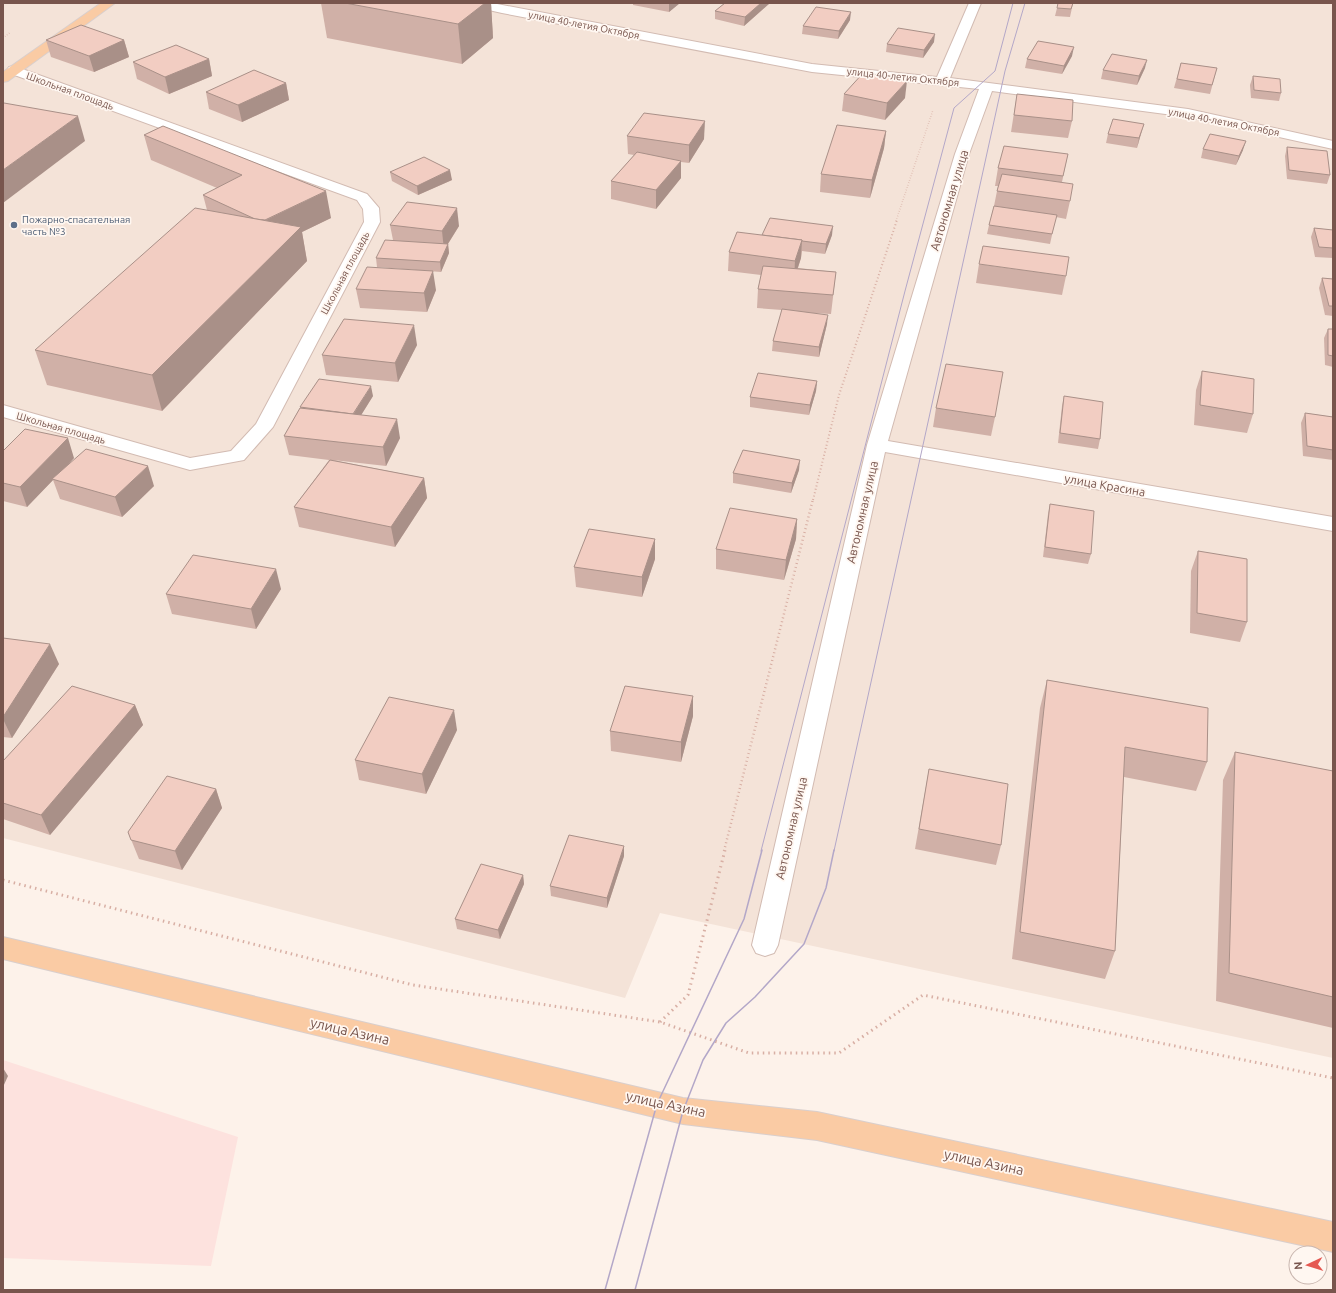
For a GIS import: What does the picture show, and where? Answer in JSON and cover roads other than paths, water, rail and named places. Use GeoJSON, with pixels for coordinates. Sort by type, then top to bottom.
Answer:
{"type":"FeatureCollection","features":[{"type":"Feature","properties":{"kind":"main road"},"geometry":{"type":"LineString","coordinates":[[8,74],[109,3]]}},
{"type":"Feature","properties":{"kind":"main road","name":"улица Азина"},"geometry":{"type":"LineString","coordinates":[[3,948],[636,1098],[683,1111],[817,1126],[1333,1237]]}},
{"type":"Feature","properties":{"kind":"street","name":"улица 40-летия Октября"},"geometry":{"type":"LineString","coordinates":[[475,3],[502,10],[812,68],[987,86],[1188,113],[1333,145]]}},
{"type":"Feature","properties":{"kind":"street"},"geometry":{"type":"LineString","coordinates":[[942,82],[975,3]]}},
{"type":"Feature","properties":{"kind":"street","name":"Школьная площадь"},"geometry":{"type":"LineString","coordinates":[[3,411],[190,464],[237,456],[264,427],[372,222],[371,208],[362,197],[8,74]]}},
{"type":"Feature","properties":{"kind":"street","name":"Автономная улица"},"geometry":{"type":"LineString","coordinates":[[765,945],[877,445],[962,154],[987,86]]}},
{"type":"Feature","properties":{"kind":"street","name":"улица Красина"},"geometry":{"type":"LineString","coordinates":[[877,445],[1333,524]]}},
{"type":"Feature","properties":{"kind":"tram line"},"geometry":{"type":"LineString","coordinates":[[761,851],[905,291],[954,108],[995,71],[1013,3]]}},
{"type":"Feature","properties":{"kind":"tram line"},"geometry":{"type":"LineString","coordinates":[[834,851],[1005,71],[1025,3]]}},
{"type":"Feature","properties":{"kind":"tram line"},"geometry":{"type":"LineString","coordinates":[[605,1290],[657,1104],[744,919],[762,850]]}},
{"type":"Feature","properties":{"kind":"tram line"},"geometry":{"type":"LineString","coordinates":[[635,1290],[683,1111],[703,1060],[726,1023],[755,997],[804,944],[826,888],[834,850]]}},
{"type":"Feature","properties":{"kind":"place","name":"Пожарно-спасательная часть №3"},"geometry":{"type":"Point","coordinates":[14,225]}}]}
